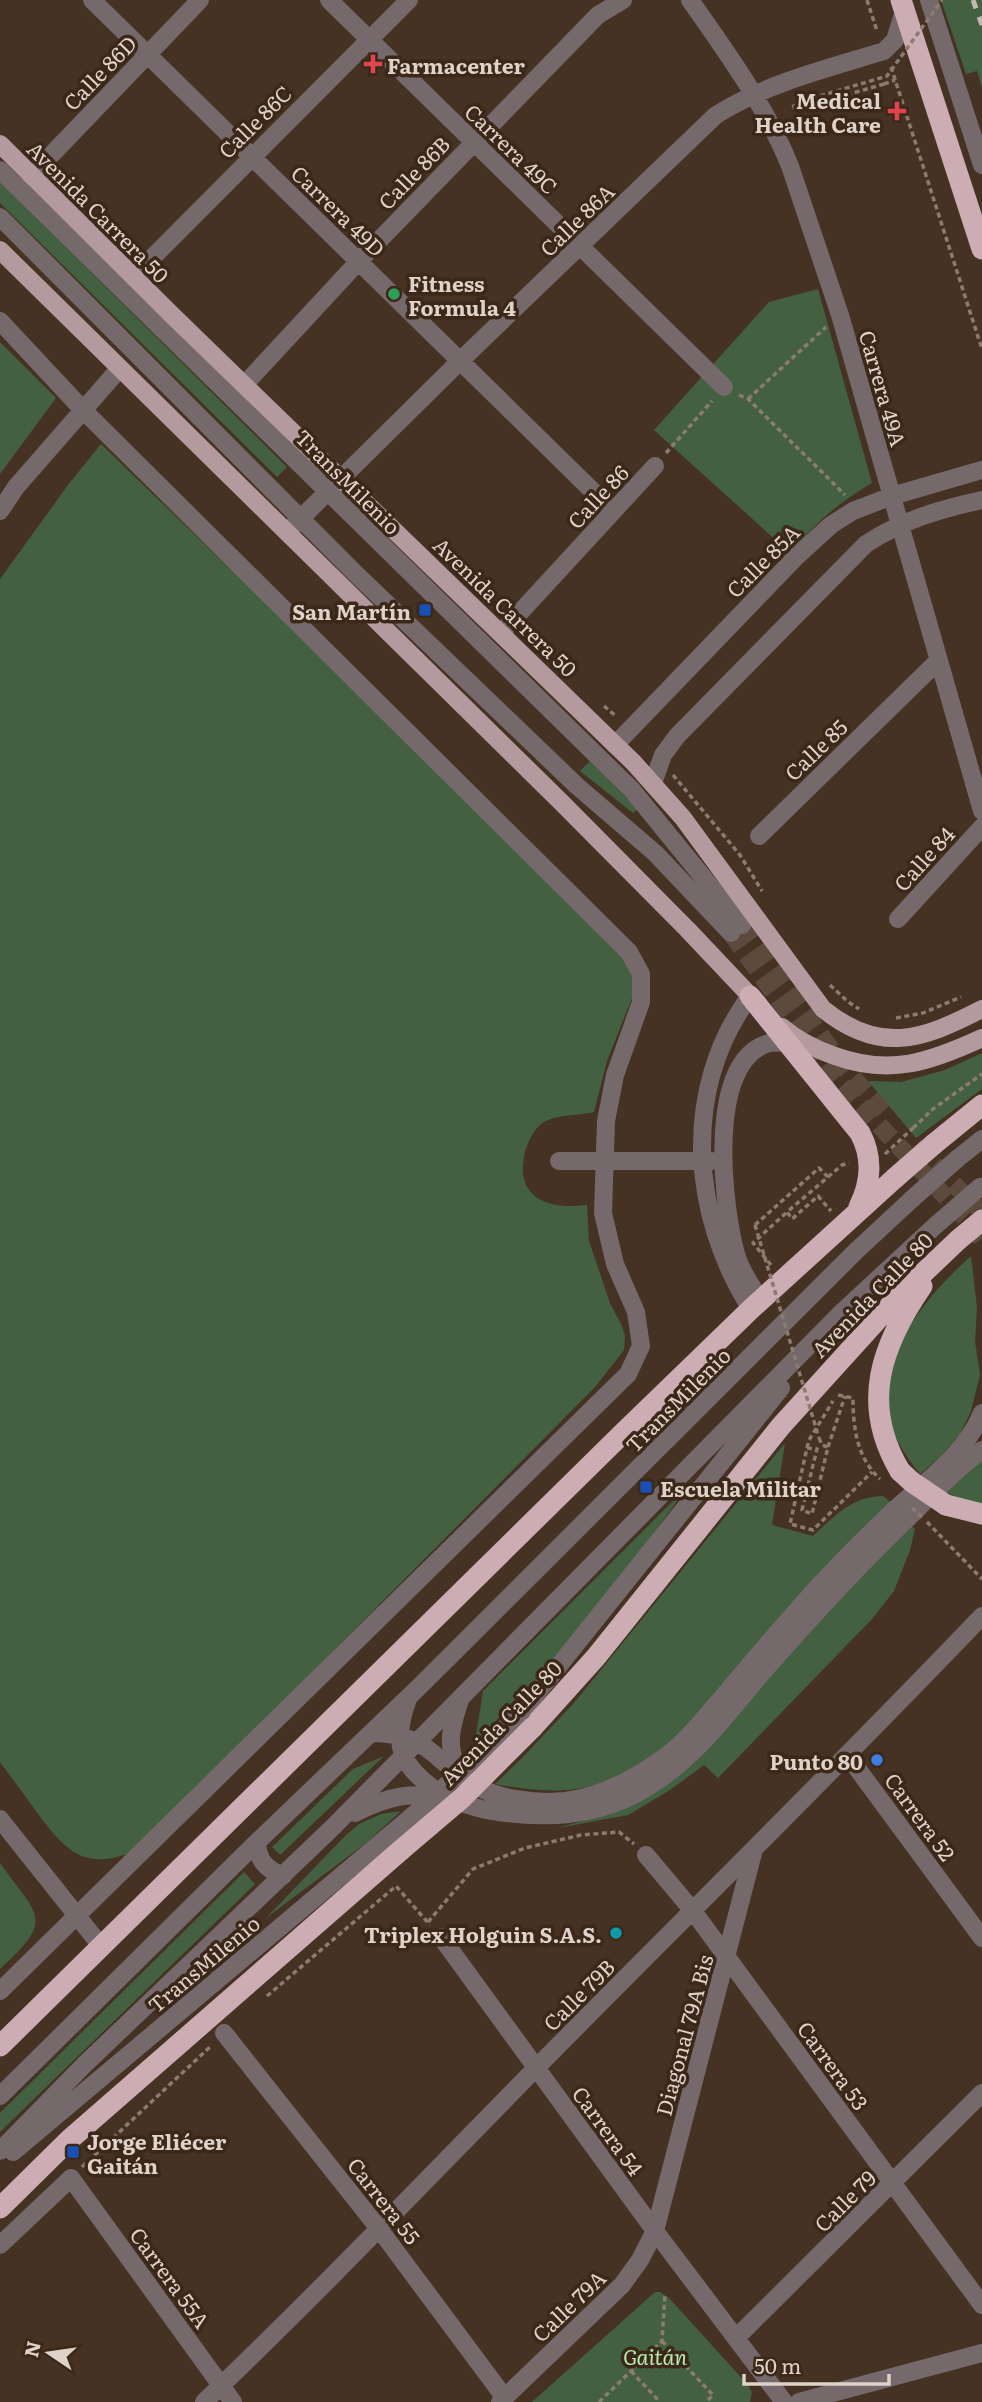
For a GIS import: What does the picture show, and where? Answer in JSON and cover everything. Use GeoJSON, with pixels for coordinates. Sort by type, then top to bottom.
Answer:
{"type":"FeatureCollection","features":[{"type":"Feature","properties":{"kind":"highway"},"geometry":{"type":"LineString","coordinates":[[902,5],[982,249]]}},
{"type":"Feature","properties":{"kind":"highway"},"geometry":{"type":"LineString","coordinates":[[750,996],[798,1044],[866,1145],[869,1175],[864,1196],[856,1212]]}},
{"type":"Feature","properties":{"kind":"highway"},"geometry":{"type":"LineString","coordinates":[[0,2046],[756,1305],[856,1212],[982,1105]]}},
{"type":"Feature","properties":{"kind":"highway","name":"Avenida Calle 80"},"geometry":{"type":"LineString","coordinates":[[0,2208],[69,2140],[396,1842],[461,1799],[527,1720],[596,1657],[727,1491],[799,1406],[888,1308],[982,1220]]}},
{"type":"Feature","properties":{"kind":"highway"},"geometry":{"type":"LineString","coordinates":[[958,1240],[911,1303],[892,1334],[879,1384],[880,1420],[900,1471],[946,1505],[982,1514]]}},
{"type":"Feature","properties":{"kind":"main road","name":"Avenida Carrera 50"},"geometry":{"type":"LineString","coordinates":[[0,144],[245,384],[335,486],[501,633],[653,783],[723,872],[823,1009],[840,1023],[870,1036],[889,1039],[928,1033],[982,1009]]}},
{"type":"Feature","properties":{"kind":"main road"},"geometry":{"type":"LineString","coordinates":[[0,250],[561,802],[750,996]]}},
{"type":"Feature","properties":{"kind":"main road"},"geometry":{"type":"LineString","coordinates":[[798,1044],[853,1063],[879,1067],[923,1062],[982,1038]]}},
{"type":"Feature","properties":{"kind":"street","name":"Carrera 49D"},"geometry":{"type":"LineString","coordinates":[[92,0],[613,511]]}},
{"type":"Feature","properties":{"kind":"street","name":"Calle 86D"},"geometry":{"type":"LineString","coordinates":[[32,176],[200,0]]}},
{"type":"Feature","properties":{"kind":"street","name":"Carrera 49C"},"geometry":{"type":"LineString","coordinates":[[329,0],[724,387]]}},
{"type":"Feature","properties":{"kind":"street","name":"Calle 86C"},"geometry":{"type":"LineString","coordinates":[[133,277],[409,0]]}},
{"type":"Feature","properties":{"kind":"street","name":"Calle 86B"},"geometry":{"type":"LineString","coordinates":[[245,384],[359,261],[598,15],[623,0]]}},
{"type":"Feature","properties":{"kind":"street","name":"Carrera 49A"},"geometry":{"type":"LineString","coordinates":[[690,0],[752,94],[782,144],[790,166],[840,315],[982,811]]}},
{"type":"Feature","properties":{"kind":"street"},"geometry":{"type":"LineString","coordinates":[[929,0],[982,165]]}},
{"type":"Feature","properties":{"kind":"street"},"geometry":{"type":"LineString","coordinates":[[752,94],[884,51],[895,40],[902,5]]}},
{"type":"Feature","properties":{"kind":"street","name":"Calle 86A"},"geometry":{"type":"LineString","coordinates":[[287,533],[460,361],[716,115],[752,94]]}},
{"type":"Feature","properties":{"kind":"street","name":"TransMilenio"},"geometry":{"type":"LineString","coordinates":[[0,170],[335,486],[632,790],[737,929],[578,786],[301,519],[0,217]]}},
{"type":"Feature","properties":{"kind":"street"},"geometry":{"type":"LineString","coordinates":[[0,321],[83,410],[629,952],[641,974],[641,1002],[615,1075],[606,1121],[604,1161],[603,1213],[615,1264],[636,1311],[641,1346],[628,1374],[0,1991]]}},
{"type":"Feature","properties":{"kind":"street"},"geometry":{"type":"LineString","coordinates":[[0,511],[16,487],[120,368]]}},
{"type":"Feature","properties":{"kind":"street","name":"Calle 86"},"geometry":{"type":"LineString","coordinates":[[501,633],[655,466]]}},
{"type":"Feature","properties":{"kind":"street","name":"Calle 85A"},"geometry":{"type":"LineString","coordinates":[[615,745],[831,525],[859,509],[892,496],[982,470]]}},
{"type":"Feature","properties":{"kind":"street"},"geometry":{"type":"LineString","coordinates":[[653,783],[663,755],[677,736],[866,544],[900,524],[933,510],[982,500]]}},
{"type":"Feature","properties":{"kind":"street","name":"Calle 85"},"geometry":{"type":"LineString","coordinates":[[759,836],[939,660]]}},
{"type":"Feature","properties":{"kind":"street","name":"Calle 84"},"geometry":{"type":"LineString","coordinates":[[898,919],[982,827]]}},
{"type":"Feature","properties":{"kind":"street"},"geometry":{"type":"LineString","coordinates":[[750,996],[723,1043],[710,1081],[702,1121],[701,1161],[705,1197],[714,1232],[727,1265],[756,1305]]}},
{"type":"Feature","properties":{"kind":"street"},"geometry":{"type":"LineString","coordinates":[[756,1305],[736,1257],[730,1227],[722,1142],[726,1107],[739,1070],[748,1057],[767,1044],[798,1044]]}},
{"type":"Feature","properties":{"kind":"street","name":"TransMilenio"},"geometry":{"type":"LineString","coordinates":[[0,2096],[257,1842],[410,1696],[855,1252],[982,1139]]}},
{"type":"Feature","properties":{"kind":"street"},"geometry":{"type":"LineString","coordinates":[[559,1161],[723,1161]]}},
{"type":"Feature","properties":{"kind":"street","name":"TransMilenio"},"geometry":{"type":"LineString","coordinates":[[0,2151],[84,2065],[332,1828],[841,1313],[981,1186]]}},
{"type":"Feature","properties":{"kind":"street","name":"TransMilenio"},"geometry":{"type":"LineString","coordinates":[[527,1720],[841,1313]]}},
{"type":"Feature","properties":{"kind":"street"},"geometry":{"type":"LineString","coordinates":[[371,1733],[399,1736],[418,1742],[466,1779],[502,1796],[534,1801],[564,1801],[600,1794],[639,1775],[669,1754],[693,1731],[817,1589],[889,1515],[953,1455],[968,1438],[982,1413]]}},
{"type":"Feature","properties":{"kind":"street","name":"TransMilenio"},"geometry":{"type":"LineString","coordinates":[[332,1828],[384,1799],[410,1795],[448,1799],[483,1810],[508,1814],[556,1816],[592,1811],[646,1789],[677,1767],[705,1740],[826,1600],[955,1472],[982,1450]]}},
{"type":"Feature","properties":{"kind":"street","name":"Calle 79B"},"geometry":{"type":"LineString","coordinates":[[204,2402],[380,2230],[536,2068],[848,1756],[982,1616]]}},
{"type":"Feature","properties":{"kind":"street","name":"TransMilenio"},"geometry":{"type":"LineString","coordinates":[[410,1696],[401,1717],[399,1736],[403,1757],[423,1783],[448,1799]]}},
{"type":"Feature","properties":{"kind":"street"},"geometry":{"type":"LineString","coordinates":[[460,1698],[452,1726],[450,1748],[455,1763],[466,1779]]}},
{"type":"Feature","properties":{"kind":"street","name":"Carrera 52"},"geometry":{"type":"LineString","coordinates":[[848,1756],[982,1938]]}},
{"type":"Feature","properties":{"kind":"street"},"geometry":{"type":"LineString","coordinates":[[0,1819],[101,1946]]}},
{"type":"Feature","properties":{"kind":"street"},"geometry":{"type":"LineString","coordinates":[[257,1842],[263,1863],[271,1871],[283,1876]]}},
{"type":"Feature","properties":{"kind":"street","name":"TransMilenio"},"geometry":{"type":"LineString","coordinates":[[0,2163],[396,1842]]}},
{"type":"Feature","properties":{"kind":"street","name":"Diagonal 79A Bis"},"geometry":{"type":"LineString","coordinates":[[655,2231],[754,1850]]}},
{"type":"Feature","properties":{"kind":"street","name":"Carrera 53"},"geometry":{"type":"LineString","coordinates":[[646,1855],[693,1911],[982,2305]]}},
{"type":"Feature","properties":{"kind":"street","name":"Carrera 54"},"geometry":{"type":"LineString","coordinates":[[441,1937],[655,2231],[784,2402]]}},
{"type":"Feature","properties":{"kind":"street","name":"Carrera 55"},"geometry":{"type":"LineString","coordinates":[[224,2033],[380,2230],[503,2400]]}},
{"type":"Feature","properties":{"kind":"street","name":"Calle 79"},"geometry":{"type":"LineString","coordinates":[[736,2338],[893,2184],[982,2092]]}},
{"type":"Feature","properties":{"kind":"street","name":"Carrera 55A"},"geometry":{"type":"LineString","coordinates":[[0,2245],[71,2178],[233,2402]]}},
{"type":"Feature","properties":{"kind":"street","name":"Calle 79A"},"geometry":{"type":"LineString","coordinates":[[503,2400],[622,2285],[640,2260],[655,2231]]}},
{"type":"Feature","properties":{"kind":"street"},"geometry":{"type":"LineString","coordinates":[[799,2402],[982,2353]]}},
{"type":"Feature","properties":{"kind":"path"},"geometry":{"type":"LineString","coordinates":[[867,0],[880,40]]}},
{"type":"Feature","properties":{"kind":"path"},"geometry":{"type":"LineString","coordinates":[[896,80],[794,110],[793,104],[887,76],[942,0]]}},
{"type":"Feature","properties":{"kind":"path"},"geometry":{"type":"LineString","coordinates":[[890,65],[982,349]]}},
{"type":"Feature","properties":{"kind":"path"},"geometry":{"type":"LineString","coordinates":[[748,399],[840,315]]}},
{"type":"Feature","properties":{"kind":"path"},"geometry":{"type":"LineString","coordinates":[[724,387],[748,399],[859,509]]}},
{"type":"Feature","properties":{"kind":"path","name":"Calle 86"},"geometry":{"type":"LineString","coordinates":[[655,466],[724,387]]}},
{"type":"Feature","properties":{"kind":"path"},"geometry":{"type":"LineString","coordinates":[[723,872],[759,836]]}},
{"type":"Feature","properties":{"kind":"path"},"geometry":{"type":"LineString","coordinates":[[885,1154],[933,1109],[982,1074]]}},
{"type":"Feature","properties":{"kind":"path"},"geometry":{"type":"LineString","coordinates":[[774,1268],[752,1243],[842,1165]]}},
{"type":"Feature","properties":{"kind":"path"},"geometry":{"type":"LineString","coordinates":[[828,1177],[820,1168],[755,1225],[819,1438],[822,1445],[828,1447]]}},
{"type":"Feature","properties":{"kind":"path"},"geometry":{"type":"LineString","coordinates":[[787,1212],[792,1219],[818,1196],[832,1213]]}},
{"type":"Feature","properties":{"kind":"path"},"geometry":{"type":"LineString","coordinates":[[837,1395],[846,1396],[853,1398],[856,1438],[872,1472],[813,1530],[790,1524],[809,1440],[837,1395]]}},
{"type":"Feature","properties":{"kind":"path"},"geometry":{"type":"LineString","coordinates":[[807,1447],[817,1449],[802,1510],[812,1514],[828,1447],[846,1396]]}},
{"type":"Feature","properties":{"kind":"path"},"geometry":{"type":"LineString","coordinates":[[923,1518],[982,1579]]}},
{"type":"Feature","properties":{"kind":"path"},"geometry":{"type":"LineString","coordinates":[[428,1922],[473,1870],[525,1848],[581,1835],[619,1832],[646,1855]]}},
{"type":"Feature","properties":{"kind":"path"},"geometry":{"type":"LineString","coordinates":[[396,1886],[441,1937]]}},
{"type":"Feature","properties":{"kind":"path"},"geometry":{"type":"LineString","coordinates":[[599,2402],[662,2341],[665,2293]]}},
{"type":"Feature","properties":{"kind":"path"},"geometry":{"type":"LineString","coordinates":[[662,2341],[713,2395],[706,2402]]}},
{"type":"Feature","properties":{"kind":"path"},"geometry":{"type":"LineString","coordinates":[[631,2371],[660,2402]]}},
{"type":"Feature","properties":{"kind":"green space"},"geometry":{"type":"Polygon","coordinates":[[[941,0],[982,0],[982,88],[977,71],[966,74],[941,0]]]}},
{"type":"Feature","properties":{"kind":"green space"},"geometry":{"type":"Polygon","coordinates":[[[0,182],[287,467],[277,477],[0,203],[0,182]]]}},
{"type":"Feature","properties":{"kind":"green space"},"geometry":{"type":"Polygon","coordinates":[[[818,289],[872,483],[828,514],[790,553],[654,430],[769,302],[818,289]]]}},
{"type":"Feature","properties":{"kind":"green space"},"geometry":{"type":"Polygon","coordinates":[[[0,342],[56,398],[0,474],[0,342]]]}},
{"type":"Feature","properties":{"kind":"green space"},"geometry":{"type":"Polygon","coordinates":[[[101,444],[372,706],[626,961],[634,974],[634,993],[607,1061],[594,1112],[559,1117],[541,1124],[527,1145],[523,1168],[524,1180],[537,1198],[559,1205],[587,1205],[589,1241],[610,1303],[622,1326],[625,1336],[624,1350],[595,1387],[135,1851],[103,1859],[79,1855],[59,1839],[0,1762],[0,579],[101,444]]]}},
{"type":"Feature","properties":{"kind":"green space"},"geometry":{"type":"Polygon","coordinates":[[[590,761],[638,809],[633,813],[580,771],[590,761]]]}},
{"type":"Feature","properties":{"kind":"green space"},"geometry":{"type":"Polygon","coordinates":[[[982,1053],[982,1089],[916,1138],[868,1081],[901,1082],[945,1070],[982,1053]]]}},
{"type":"Feature","properties":{"kind":"green space"},"geometry":{"type":"Polygon","coordinates":[[[971,1256],[977,1308],[975,1341],[980,1375],[971,1411],[960,1434],[940,1457],[920,1474],[892,1428],[887,1404],[888,1379],[895,1356],[920,1311],[971,1256]]]}},
{"type":"Feature","properties":{"kind":"green space"},"geometry":{"type":"Polygon","coordinates":[[[785,1443],[772,1525],[813,1536],[845,1508],[862,1500],[883,1496],[892,1503],[685,1733],[661,1751],[639,1766],[597,1785],[551,1790],[495,1784],[574,1703],[785,1443]]]}},
{"type":"Feature","properties":{"kind":"green space"},"geometry":{"type":"Polygon","coordinates":[[[982,1458],[982,1506],[966,1503],[946,1492],[982,1458]]]}},
{"type":"Feature","properties":{"kind":"green space"},"geometry":{"type":"Polygon","coordinates":[[[688,1486],[561,1651],[475,1741],[483,1691],[688,1486]]]}},
{"type":"Feature","properties":{"kind":"green space"},"geometry":{"type":"Polygon","coordinates":[[[910,1524],[915,1529],[910,1550],[894,1591],[872,1619],[718,1778],[704,1765],[670,1790],[628,1815],[558,1828],[608,1813],[670,1780],[695,1762],[802,1639],[910,1524]]]}},
{"type":"Feature","properties":{"kind":"green space"},"geometry":{"type":"Polygon","coordinates":[[[384,1756],[280,1855],[272,1847],[353,1769],[384,1756]]]}},
{"type":"Feature","properties":{"kind":"green space"},"geometry":{"type":"Polygon","coordinates":[[[401,1811],[366,1843],[266,1918],[359,1824],[381,1814],[401,1811]]]}},
{"type":"Feature","properties":{"kind":"green space"},"geometry":{"type":"Polygon","coordinates":[[[0,1863],[31,1907],[35,1927],[29,1939],[0,1969],[0,1863]]]}},
{"type":"Feature","properties":{"kind":"green space"},"geometry":{"type":"Polygon","coordinates":[[[244,1872],[255,1884],[0,2132],[0,2113],[244,1872]]]}},
{"type":"Feature","properties":{"kind":"green space","name":"Gaitán"},"geometry":{"type":"Polygon","coordinates":[[[655,2292],[669,2298],[748,2385],[752,2392],[750,2402],[532,2402],[655,2292]]]}},
{"type":"Feature","properties":{"kind":"tunnel"},"geometry":{"type":"LineString","coordinates":[[742,925],[842,1065],[884,1113]]}},
{"type":"Feature","properties":{"kind":"tunnel"},"geometry":{"type":"LineString","coordinates":[[731,933],[832,1074],[967,1220],[982,1240]]}},
{"type":"Feature","properties":{"kind":"tunnel"},"geometry":{"type":"LineString","coordinates":[[915,1146],[982,1212]]}},
{"type":"Feature","properties":{"kind":"railway"},"geometry":{"type":"LineString","coordinates":[[973,0],[982,25]]}},
{"type":"Feature","properties":{"kind":"place","name":"Farmacenter"},"geometry":{"type":"Point","coordinates":[373,64]}},
{"type":"Feature","properties":{"kind":"place","name":"Medical Health Care"},"geometry":{"type":"Point","coordinates":[897,111]}},
{"type":"Feature","properties":{"kind":"place","name":"Fitness Formula 4"},"geometry":{"type":"Point","coordinates":[394,294]}},
{"type":"Feature","properties":{"kind":"place","name":"San Martín"},"geometry":{"type":"Point","coordinates":[425,610]}},
{"type":"Feature","properties":{"kind":"place","name":"Escuela Militar"},"geometry":{"type":"Point","coordinates":[646,1487]}},
{"type":"Feature","properties":{"kind":"place","name":"Punto 80"},"geometry":{"type":"Point","coordinates":[877,1760]}},
{"type":"Feature","properties":{"kind":"place","name":"Triplex Holguin S.A.S."},"geometry":{"type":"Point","coordinates":[616,1933]}},
{"type":"Feature","properties":{"kind":"place","name":"Jorge Eliécer Gaitán"},"geometry":{"type":"Point","coordinates":[73,2152]}}]}
